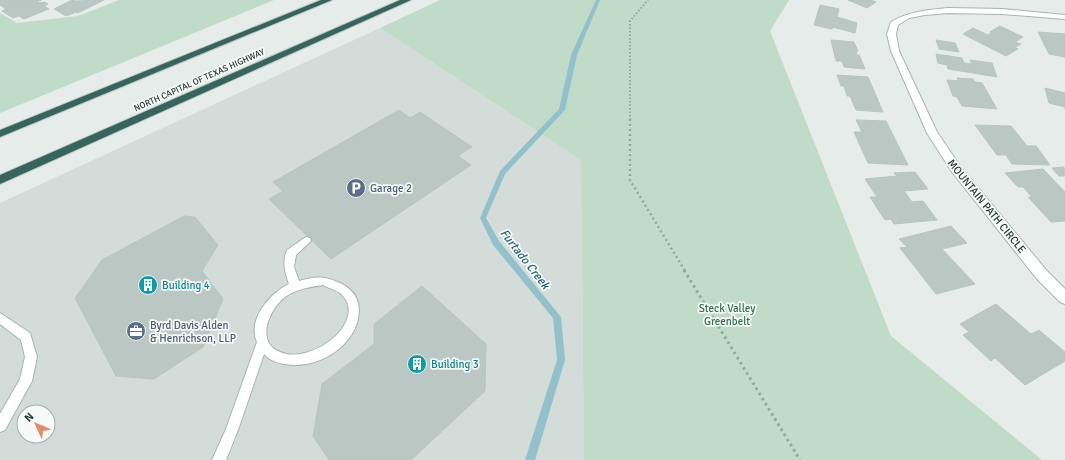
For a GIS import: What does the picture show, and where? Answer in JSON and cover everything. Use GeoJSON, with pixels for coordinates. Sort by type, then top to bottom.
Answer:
{"type":"FeatureCollection","features":[{"type":"Feature","properties":{"kind":"highway"},"geometry":{"type":"LineString","coordinates":[[0,134],[328,0]]}},
{"type":"Feature","properties":{"kind":"highway","name":"NORTH CAPITAL OF TEXAS HIGHWAY"},"geometry":{"type":"LineString","coordinates":[[0,180],[407,0]]}},
{"type":"Feature","properties":{"kind":"highway"},"geometry":{"type":"LineString","coordinates":[[0,128],[21,125]]}},
{"type":"Feature","properties":{"kind":"street","name":"MOUNTAIN PATH CIRCLE"},"geometry":{"type":"LineString","coordinates":[[1065,17],[1003,9],[949,7],[922,10],[903,16],[894,25],[891,38],[895,51],[932,133],[956,169],[1042,275],[1065,298]]}},
{"type":"Feature","properties":{"kind":"lane"},"geometry":{"type":"LineString","coordinates":[[295,286],[289,267],[291,253],[306,241]]}},
{"type":"Feature","properties":{"kind":"lane"},"geometry":{"type":"LineString","coordinates":[[219,460],[232,430],[262,343],[260,331],[262,318],[270,305],[281,294],[295,286],[309,282],[324,281],[337,285],[347,292],[353,302],[354,314],[351,327],[343,340],[330,350],[314,358],[298,361],[282,359],[270,353],[262,343]]}},
{"type":"Feature","properties":{"kind":"lane"},"geometry":{"type":"LineString","coordinates":[[0,318],[26,337],[31,357],[26,381],[0,426]]}},
{"type":"Feature","properties":{"kind":"path"},"geometry":{"type":"LineString","coordinates":[[648,0],[630,21],[630,180],[800,460]]}},
{"type":"Feature","properties":{"kind":"shaded area"},"geometry":{"type":"Polygon","coordinates":[[[380,28],[581,160],[584,460],[0,460],[0,203],[380,28]]]}},
{"type":"Feature","properties":{"kind":"green space"},"geometry":{"type":"Polygon","coordinates":[[[119,0],[274,0],[0,113],[0,13],[17,23],[78,16],[119,0]]]}},
{"type":"Feature","properties":{"kind":"green space","name":"Steck Valley Greenbelt"},"geometry":{"type":"Polygon","coordinates":[[[440,0],[789,0],[770,31],[891,336],[1042,460],[584,460],[581,160],[380,28],[440,0]]]}},
{"type":"Feature","properties":{"kind":"building"},"geometry":{"type":"Polygon","coordinates":[[[0,0],[41,0],[37,1],[48,4],[44,6],[49,9],[24,19],[19,16],[13,18],[2,11],[6,9],[0,5],[0,0]]]}},
{"type":"Feature","properties":{"kind":"building"},"geometry":{"type":"Polygon","coordinates":[[[72,0],[104,0],[78,13],[76,12],[66,16],[54,9],[72,0]]]}},
{"type":"Feature","properties":{"kind":"building"},"geometry":{"type":"Polygon","coordinates":[[[848,0],[870,0],[876,2],[867,8],[848,0]]]}},
{"type":"Feature","properties":{"kind":"building"},"geometry":{"type":"Polygon","coordinates":[[[820,5],[839,9],[837,17],[857,23],[855,33],[833,27],[832,29],[814,25],[820,5]]]}},
{"type":"Feature","properties":{"kind":"building"},"geometry":{"type":"Polygon","coordinates":[[[1000,26],[1023,37],[1015,42],[1021,44],[1015,47],[1018,49],[1006,56],[963,34],[973,28],[988,35],[1000,26]]]}},
{"type":"Feature","properties":{"kind":"building"},"geometry":{"type":"Polygon","coordinates":[[[1038,32],[1065,34],[1065,57],[1049,54],[1038,32]]]}},
{"type":"Feature","properties":{"kind":"building"},"geometry":{"type":"Polygon","coordinates":[[[831,40],[854,42],[858,51],[856,51],[857,55],[859,55],[865,69],[844,67],[842,61],[836,61],[831,40]]]}},
{"type":"Feature","properties":{"kind":"building"},"geometry":{"type":"Polygon","coordinates":[[[936,40],[955,43],[959,52],[939,49],[936,40]]]}},
{"type":"Feature","properties":{"kind":"building"},"geometry":{"type":"Polygon","coordinates":[[[936,54],[962,58],[964,63],[972,64],[970,60],[992,63],[997,77],[948,69],[947,65],[938,63],[936,54]]]}},
{"type":"Feature","properties":{"kind":"building"},"geometry":{"type":"Polygon","coordinates":[[[837,75],[868,77],[883,112],[856,110],[850,96],[847,96],[844,86],[841,86],[837,75]]]}},
{"type":"Feature","properties":{"kind":"building"},"geometry":{"type":"Polygon","coordinates":[[[957,78],[973,79],[975,82],[982,83],[997,109],[962,106],[957,97],[953,96],[947,80],[959,81],[957,78]]]}},
{"type":"Feature","properties":{"kind":"building"},"geometry":{"type":"Polygon","coordinates":[[[1045,88],[1065,93],[1065,107],[1049,103],[1045,88]]]}},
{"type":"Feature","properties":{"kind":"building","name":"Garage 2"},"geometry":{"type":"Polygon","coordinates":[[[399,110],[410,118],[420,112],[472,147],[458,156],[471,165],[331,259],[269,199],[283,191],[273,182],[399,110]]]}},
{"type":"Feature","properties":{"kind":"building"},"geometry":{"type":"Polygon","coordinates":[[[856,120],[886,121],[908,165],[868,163],[854,132],[862,132],[856,120]]]}},
{"type":"Feature","properties":{"kind":"building"},"geometry":{"type":"Polygon","coordinates":[[[975,125],[1011,126],[1027,146],[1036,146],[1050,165],[1012,164],[1006,155],[997,155],[975,125]]]}},
{"type":"Feature","properties":{"kind":"building"},"geometry":{"type":"Polygon","coordinates":[[[1064,167],[1065,176],[1059,176],[1052,168],[1064,167]]]}},
{"type":"Feature","properties":{"kind":"building"},"geometry":{"type":"Polygon","coordinates":[[[1043,169],[1065,192],[1065,221],[1051,222],[1028,197],[1032,197],[1023,187],[1018,187],[1005,173],[1043,169]]]}},
{"type":"Feature","properties":{"kind":"building"},"geometry":{"type":"Polygon","coordinates":[[[915,172],[928,189],[904,191],[912,202],[923,201],[937,220],[894,224],[891,219],[885,220],[870,197],[877,197],[865,179],[897,176],[894,173],[915,172]]]}},
{"type":"Feature","properties":{"kind":"building","name":"Building 4"},"geometry":{"type":"Polygon","coordinates":[[[184,216],[195,217],[218,245],[202,271],[223,299],[203,347],[154,379],[116,376],[75,298],[102,260],[184,216]]]}},
{"type":"Feature","properties":{"kind":"building"},"geometry":{"type":"Polygon","coordinates":[[[951,226],[967,243],[942,249],[975,284],[936,294],[900,248],[907,247],[899,239],[951,226]]]}},
{"type":"Feature","properties":{"kind":"building","name":"Building 3"},"geometry":{"type":"Polygon","coordinates":[[[422,286],[486,344],[485,391],[411,460],[329,460],[313,436],[322,384],[374,344],[374,324],[422,286]]]}},
{"type":"Feature","properties":{"kind":"building"},"geometry":{"type":"Polygon","coordinates":[[[996,304],[1031,334],[1039,330],[1065,352],[1065,361],[1025,385],[995,358],[991,361],[963,335],[969,332],[960,324],[996,304]]]}},
{"type":"Feature","properties":{"kind":"waterway","name":"Furtado Creek"},"geometry":{"type":"LineString","coordinates":[[530,460],[561,360],[557,317],[496,243],[483,218],[502,173],[562,110],[574,55],[598,0]]}},
{"type":"Feature","properties":{"kind":"place","name":"Garage 2"},"geometry":{"type":"Point","coordinates":[356,188]}},
{"type":"Feature","properties":{"kind":"place","name":"Building 4"},"geometry":{"type":"Point","coordinates":[148,285]}},
{"type":"Feature","properties":{"kind":"place","name":"Byrd Davis Alden & Henrichson, LLP"},"geometry":{"type":"Point","coordinates":[136,331]}},
{"type":"Feature","properties":{"kind":"place","name":"Building 3"},"geometry":{"type":"Point","coordinates":[417,364]}}]}
